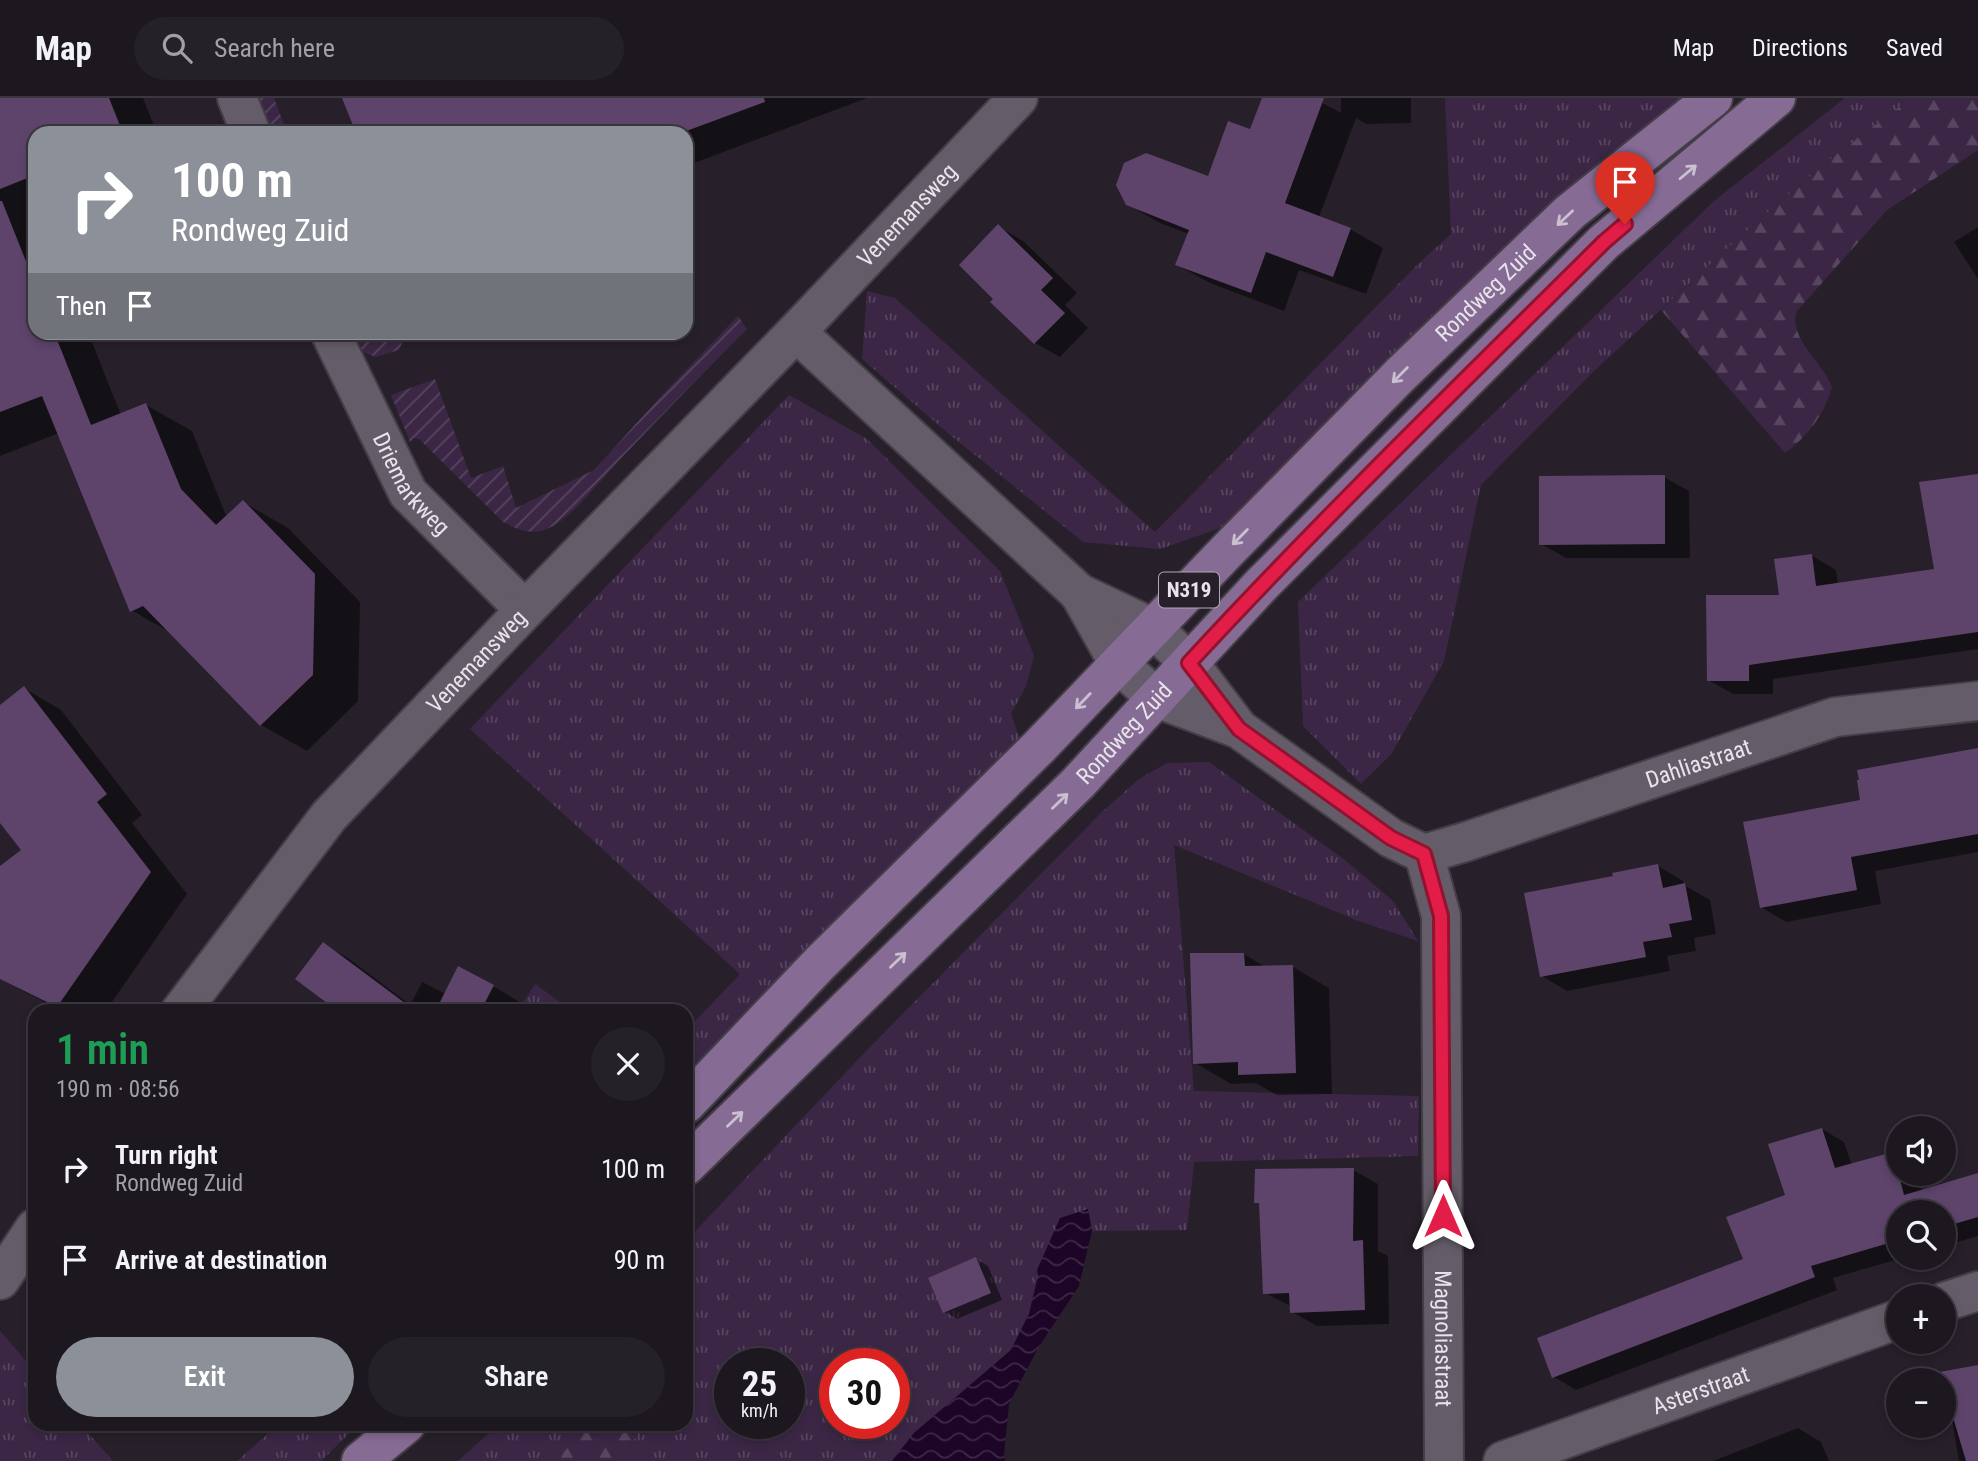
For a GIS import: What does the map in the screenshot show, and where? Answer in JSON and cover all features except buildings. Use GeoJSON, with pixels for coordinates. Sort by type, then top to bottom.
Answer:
{"type":"FeatureCollection","features":[{"type":"Feature","properties":{"kind":"main road","name":"Rondweg Zuid"},"geometry":{"type":"LineString","coordinates":[[693,1097],[820,963],[1039,747],[1401,374],[1570,212],[1713,98]]}},
{"type":"Feature","properties":{"kind":"main road","name":"Rondweg Zuid"},"geometry":{"type":"LineString","coordinates":[[693,1159],[1078,783],[1271,574],[1604,242],[1776,98]]}},
{"type":"Feature","properties":{"kind":"main road"},"geometry":{"type":"LineString","coordinates":[[348,1461],[378,1431]]}},
{"type":"Feature","properties":{"kind":"main road"},"geometry":{"type":"LineString","coordinates":[[361,1461],[397,1431]]}},
{"type":"Feature","properties":{"kind":"street"},"geometry":{"type":"LineString","coordinates":[[237,98],[248,126]]}},
{"type":"Feature","properties":{"kind":"street","name":"Venemansweg"},"geometry":{"type":"LineString","coordinates":[[186,1004],[329,816],[1018,98]]}},
{"type":"Feature","properties":{"kind":"street"},"geometry":{"type":"LineString","coordinates":[[796,332],[1080,593],[1153,628],[1189,663],[1239,729]]}},
{"type":"Feature","properties":{"kind":"street","name":"Driemarkweg"},"geometry":{"type":"LineString","coordinates":[[334,340],[408,493],[525,610]]}},
{"type":"Feature","properties":{"kind":"street"},"geometry":{"type":"LineString","coordinates":[[1080,593],[1119,664],[1156,698],[1239,729],[1391,838],[1424,854]]}},
{"type":"Feature","properties":{"kind":"street","name":"Dahliastraat"},"geometry":{"type":"LineString","coordinates":[[1424,854],[1835,717],[1978,701]]}},
{"type":"Feature","properties":{"kind":"street","name":"Magnoliastraat"},"geometry":{"type":"LineString","coordinates":[[1424,854],[1441,916],[1444,1461]]}},
{"type":"Feature","properties":{"kind":"street"},"geometry":{"type":"LineString","coordinates":[[1956,1298],[1978,1291]]}},
{"type":"Feature","properties":{"kind":"street","name":"Asterstraat"},"geometry":{"type":"LineString","coordinates":[[1503,1461],[1886,1324]]}},
{"type":"Feature","properties":{"kind":"green space"},"geometry":{"type":"Polygon","coordinates":[[[257,98],[274,98],[284,126],[268,126],[257,98]]]}},
{"type":"Feature","properties":{"kind":"green space"},"geometry":{"type":"Polygon","coordinates":[[[1445,98],[1684,98],[1566,190],[1308,440],[1223,527],[1160,549],[1083,542],[949,434],[862,359],[867,291],[895,298],[1155,532],[1417,265],[1451,234],[1445,98]]]}},
{"type":"Feature","properties":{"kind":"green space"},"geometry":{"type":"Polygon","coordinates":[[[1845,98],[1911,98],[1828,161],[1756,222],[1593,372],[1481,485],[1444,661],[1392,753],[1361,784],[1303,726],[1298,602],[1714,201],[1845,98]]]}},
{"type":"Feature","properties":{"kind":"green space"},"geometry":{"type":"Polygon","coordinates":[[[1911,98],[1978,98],[1978,150],[1887,210],[1797,311],[1795,321],[1801,340],[1832,387],[1825,407],[1814,424],[1785,453],[1661,310],[1756,222],[1828,161],[1911,98]]]}},
{"type":"Feature","properties":{"kind":"green space"},"geometry":{"type":"Polygon","coordinates":[[[738,316],[747,329],[641,437],[579,505],[559,522],[537,532],[525,531],[503,522],[419,439],[414,438],[410,442],[391,395],[435,379],[471,478],[503,466],[516,508],[594,470],[738,316]]]}},
{"type":"Feature","properties":{"kind":"green space"},"geometry":{"type":"Polygon","coordinates":[[[358,340],[396,340],[402,343],[399,350],[376,357],[363,352],[358,340]]]}},
{"type":"Feature","properties":{"kind":"green space"},"geometry":{"type":"Polygon","coordinates":[[[789,395],[867,439],[1000,571],[1034,656],[1026,686],[1011,714],[1021,742],[693,1083],[693,1024],[740,974],[470,729],[789,395]]]}},
{"type":"Feature","properties":{"kind":"green space"},"geometry":{"type":"Polygon","coordinates":[[[1209,762],[1345,860],[1393,901],[1418,941],[1356,920],[1174,845],[1194,1091],[1419,1096],[1418,1156],[1194,1162],[1187,1230],[1092,1231],[1088,1209],[1038,1276],[1029,1314],[1011,1350],[910,1438],[910,1348],[819,1348],[819,1439],[909,1439],[892,1461],[622,1461],[639,1431],[693,1431],[693,1234],[870,1047],[1103,811],[1139,779],[1167,763],[1209,762]]]}},
{"type":"Feature","properties":{"kind":"green space"},"geometry":{"type":"Polygon","coordinates":[[[535,984],[562,1004],[522,1004],[535,984]]]}},
{"type":"Feature","properties":{"kind":"green space"},"geometry":{"type":"Polygon","coordinates":[[[0,1331],[28,1363],[28,1431],[86,1431],[113,1461],[0,1461],[0,1331]]]}},
{"type":"Feature","properties":{"kind":"green space"},"geometry":{"type":"Polygon","coordinates":[[[271,1431],[352,1431],[321,1461],[237,1461],[271,1431]]]}},
{"type":"Feature","properties":{"kind":"green space"},"geometry":{"type":"Polygon","coordinates":[[[491,1431],[587,1431],[552,1461],[458,1461],[491,1431]]]}},
{"type":"Feature","properties":{"kind":"green space"},"geometry":{"type":"Polygon","coordinates":[[[587,1431],[639,1431],[622,1461],[552,1461],[587,1431]]]}},
{"type":"Feature","properties":{"kind":"water"},"geometry":{"type":"Polygon","coordinates":[[[1088,1209],[1092,1231],[1079,1286],[1038,1348],[1009,1404],[1005,1461],[892,1461],[914,1433],[1011,1350],[1029,1314],[1037,1270],[1060,1218],[1088,1209]]]}},
{"type":"Feature","properties":{"kind":"route"},"geometry":{"type":"LineString","coordinates":[[1443,1216],[1441,916],[1424,854],[1391,838],[1239,729],[1189,663],[1262,584],[1625,224]]}}]}
